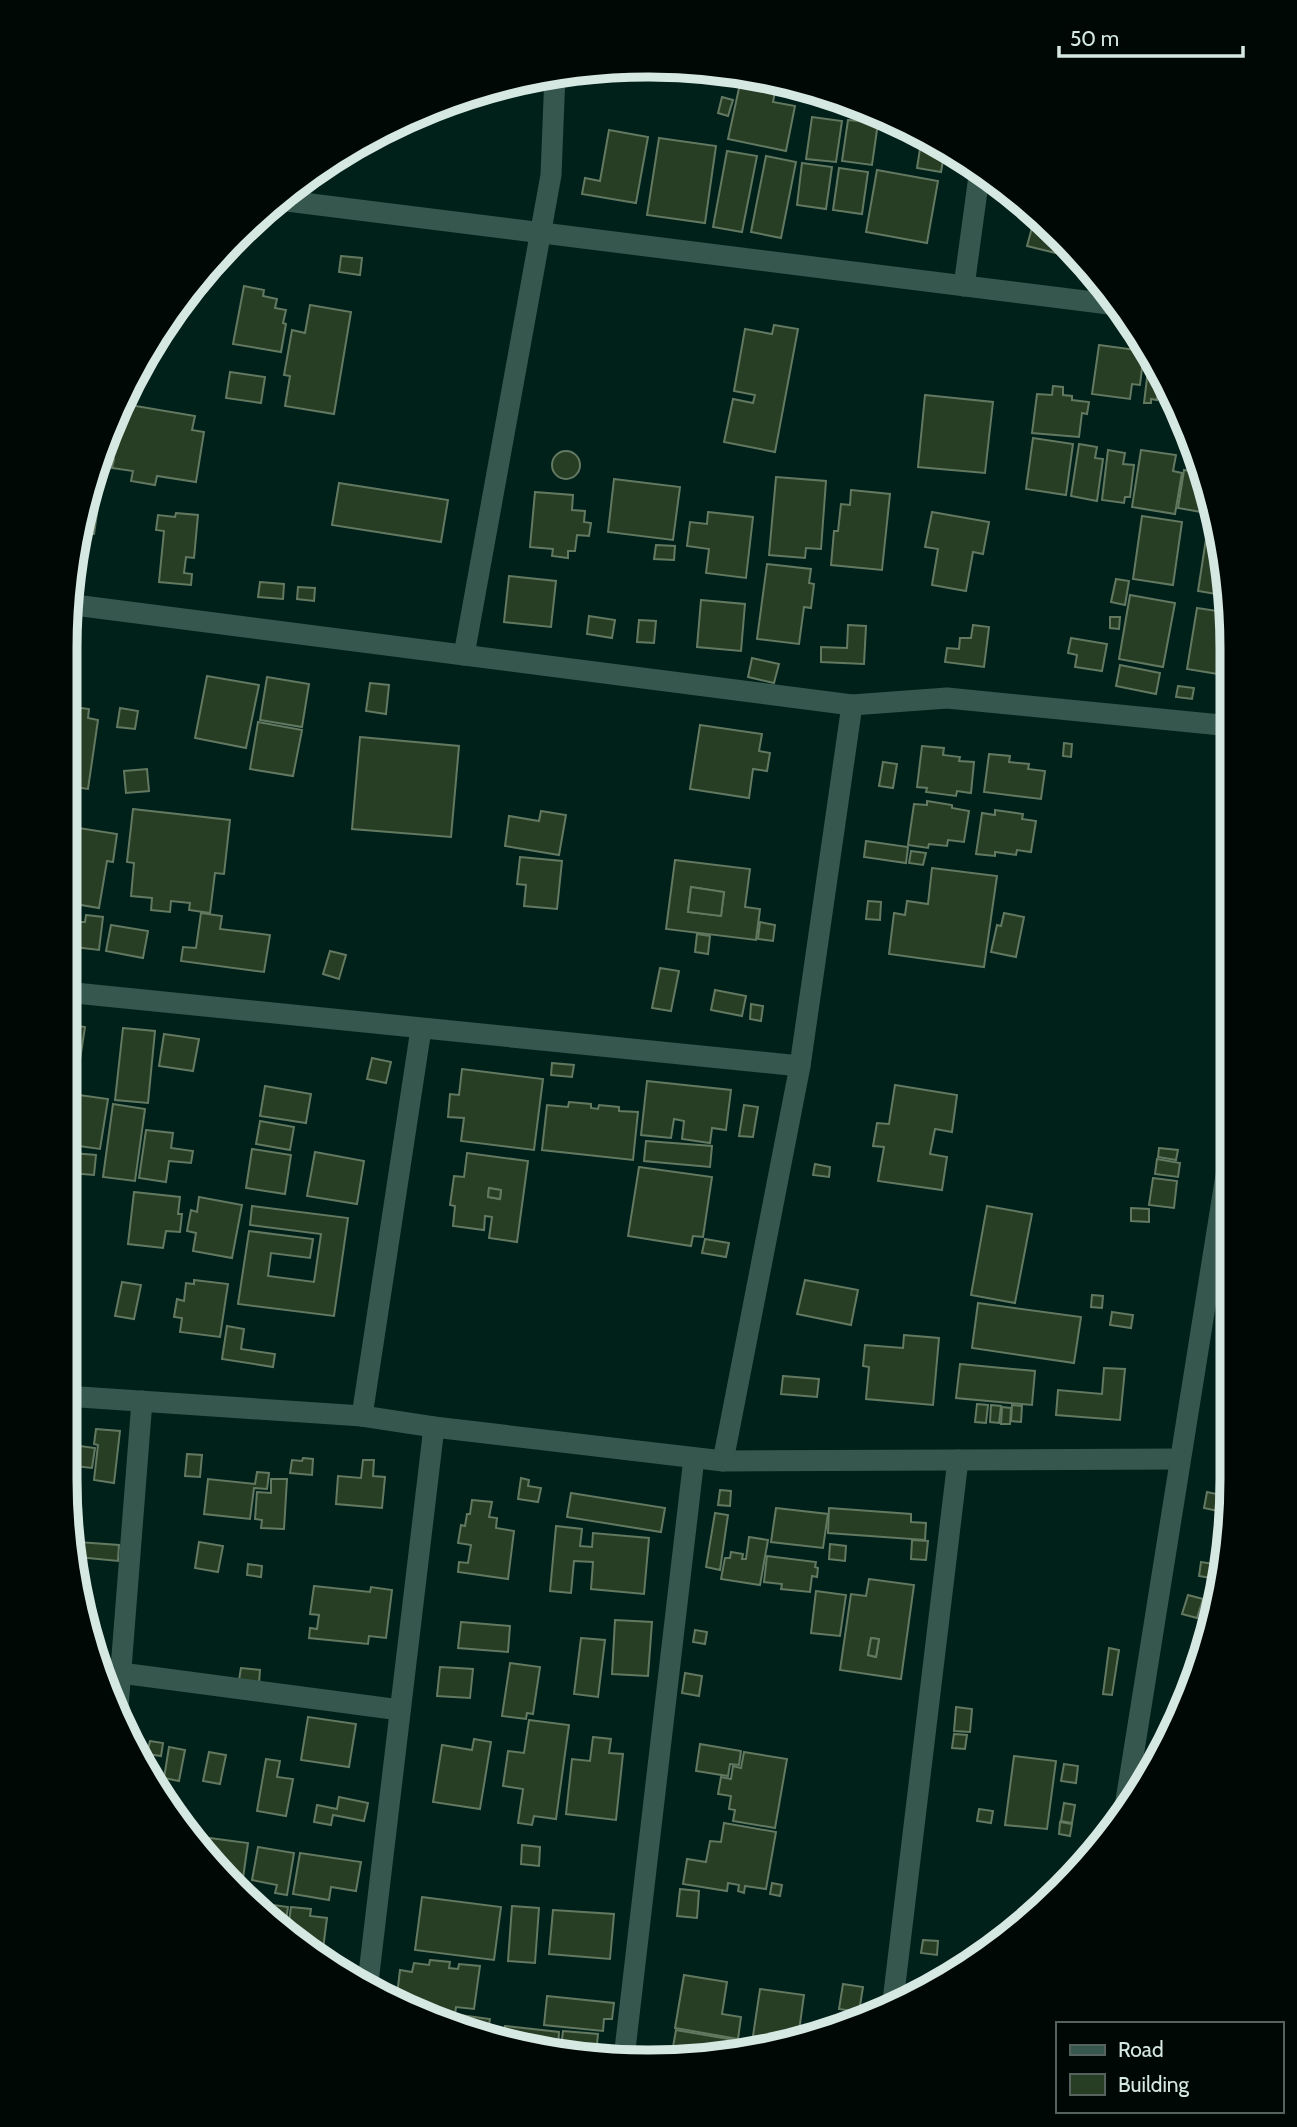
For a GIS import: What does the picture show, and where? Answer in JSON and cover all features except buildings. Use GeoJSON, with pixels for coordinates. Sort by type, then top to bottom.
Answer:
{"type":"FeatureCollection","features":[{"type":"Feature","properties":{"kind":"street"},"geometry":{"type":"LineString","coordinates":[[464,655],[551,175],[555,85]]}},
{"type":"Feature","properties":{"kind":"street"},"geometry":{"type":"LineString","coordinates":[[964,286],[978,182]]}},
{"type":"Feature","properties":{"kind":"street"},"geometry":{"type":"LineString","coordinates":[[293,202],[1104,303]]}},
{"type":"Feature","properties":{"kind":"street"},"geometry":{"type":"LineString","coordinates":[[79,605],[852,705],[947,698],[1220,725]]}},
{"type":"Feature","properties":{"kind":"street"},"geometry":{"type":"LineString","coordinates":[[723,1461],[800,1066],[852,705]]}},
{"type":"Feature","properties":{"kind":"street"},"geometry":{"type":"LineString","coordinates":[[77,993],[800,1066]]}},
{"type":"Feature","properties":{"kind":"street"},"geometry":{"type":"LineString","coordinates":[[362,1416],[421,1029]]}},
{"type":"Feature","properties":{"kind":"street"},"geometry":{"type":"LineString","coordinates":[[1128,1790],[1220,1212]]}},
{"type":"Feature","properties":{"kind":"street"},"geometry":{"type":"LineString","coordinates":[[77,1396],[362,1416],[723,1461],[1180,1459]]}},
{"type":"Feature","properties":{"kind":"street"},"geometry":{"type":"LineString","coordinates":[[142,1401],[114,1678],[400,1710]]}},
{"type":"Feature","properties":{"kind":"street"},"geometry":{"type":"LineString","coordinates":[[369,1976],[434,1427]]}},
{"type":"Feature","properties":{"kind":"street"},"geometry":{"type":"LineString","coordinates":[[625,2049],[694,1458]]}},
{"type":"Feature","properties":{"kind":"street"},"geometry":{"type":"LineString","coordinates":[[894,1994],[958,1460]]}}]}
